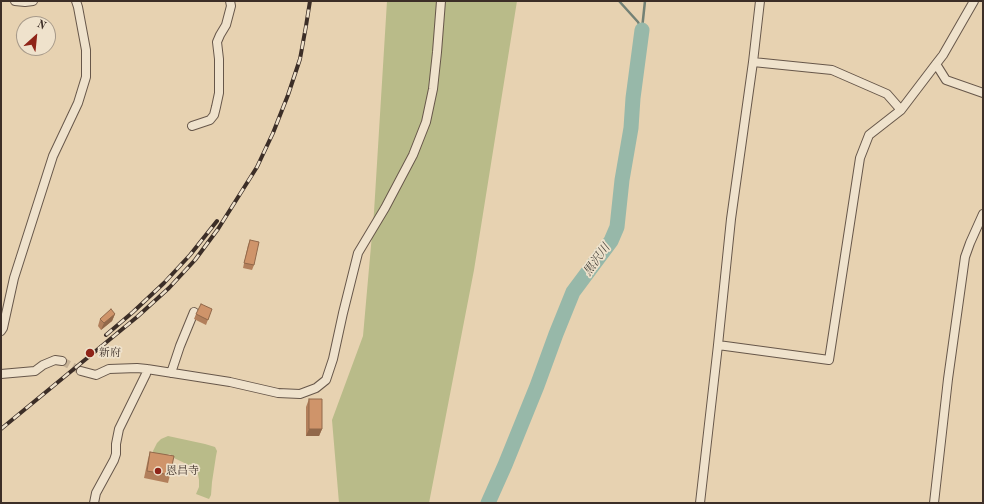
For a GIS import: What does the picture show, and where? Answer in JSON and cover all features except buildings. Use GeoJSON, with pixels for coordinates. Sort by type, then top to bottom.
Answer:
{"type":"FeatureCollection","features":[{"type":"Feature","properties":{"kind":"street"},"geometry":{"type":"LineString","coordinates":[[14,1],[33,1]]}},
{"type":"Feature","properties":{"kind":"street"},"geometry":{"type":"LineString","coordinates":[[2,329],[14,278],[53,156],[78,103],[86,77],[86,50],[76,1]]}},
{"type":"Feature","properties":{"kind":"street"},"geometry":{"type":"LineString","coordinates":[[192,126],[210,120],[214,115],[219,93],[217,42],[226,25],[230,1]]}},
{"type":"Feature","properties":{"kind":"street"},"geometry":{"type":"LineString","coordinates":[[81,371],[96,375],[109,369],[147,369],[230,382],[278,393],[300,394],[316,388],[326,380],[333,359],[358,253],[385,208],[413,155],[426,122],[434,82],[441,1]]}},
{"type":"Feature","properties":{"kind":"street"},"geometry":{"type":"LineString","coordinates":[[700,503],[731,219],[760,1]]}},
{"type":"Feature","properties":{"kind":"street"},"geometry":{"type":"LineString","coordinates":[[718,345],[828,360],[860,158],[869,135],[902,110],[943,55],[974,1]]}},
{"type":"Feature","properties":{"kind":"street"},"geometry":{"type":"LineString","coordinates":[[753,62],[832,70],[887,94],[902,110]]}},
{"type":"Feature","properties":{"kind":"street"},"geometry":{"type":"LineString","coordinates":[[936,64],[946,80],[983,93]]}},
{"type":"Feature","properties":{"kind":"street"},"geometry":{"type":"LineString","coordinates":[[934,503],[948,378],[965,257],[983,214]]}},
{"type":"Feature","properties":{"kind":"street"},"geometry":{"type":"LineString","coordinates":[[171,373],[194,312]]}},
{"type":"Feature","properties":{"kind":"street"},"geometry":{"type":"LineString","coordinates":[[1,374],[35,371],[43,365],[55,360],[62,361]]}},
{"type":"Feature","properties":{"kind":"street"},"geometry":{"type":"LineString","coordinates":[[94,503],[96,493],[114,460],[119,429],[146,374],[147,369]]}},
{"type":"Feature","properties":{"kind":"green space"},"geometry":{"type":"Polygon","coordinates":[[[387,1],[517,1],[474,270],[429,503],[339,503],[332,420],[363,336],[374,212],[387,1]]]}},
{"type":"Feature","properties":{"kind":"green space"},"geometry":{"type":"Polygon","coordinates":[[[168,436],[215,447],[217,451],[211,495],[209,499],[196,494],[199,487],[197,469],[174,458],[170,454],[160,457],[154,455],[153,451],[157,443],[161,439],[168,436]]]}},
{"type":"Feature","properties":{"kind":"waterway"},"geometry":{"type":"LineString","coordinates":[[619,1],[638,22],[642,30]]}},
{"type":"Feature","properties":{"kind":"waterway","name":"黒沢川"},"geometry":{"type":"LineString","coordinates":[[642,29],[645,1]]}},
{"type":"Feature","properties":{"kind":"waterway","name":"黒沢川"},"geometry":{"type":"LineString","coordinates":[[488,503],[537,386],[573,292],[611,241],[617,227],[622,180],[631,128],[633,98],[642,30]]}},
{"type":"Feature","properties":{"kind":"tunnel"},"geometry":{"type":"LineString","coordinates":[[62,361],[81,371]]}},
{"type":"Feature","properties":{"kind":"railway"},"geometry":{"type":"LineString","coordinates":[[1,429],[137,317],[169,288],[195,260],[218,229],[257,167],[273,133],[300,59],[310,1]]}},
{"type":"Feature","properties":{"kind":"railway"},"geometry":{"type":"LineString","coordinates":[[106,335],[164,283],[190,255],[217,221]]}},
{"type":"Feature","properties":{"kind":"place","name":"新府"},"geometry":{"type":"Point","coordinates":[90,353]}},
{"type":"Feature","properties":{"kind":"place","name":"恩昌寺"},"geometry":{"type":"Point","coordinates":[158,471]}}]}
